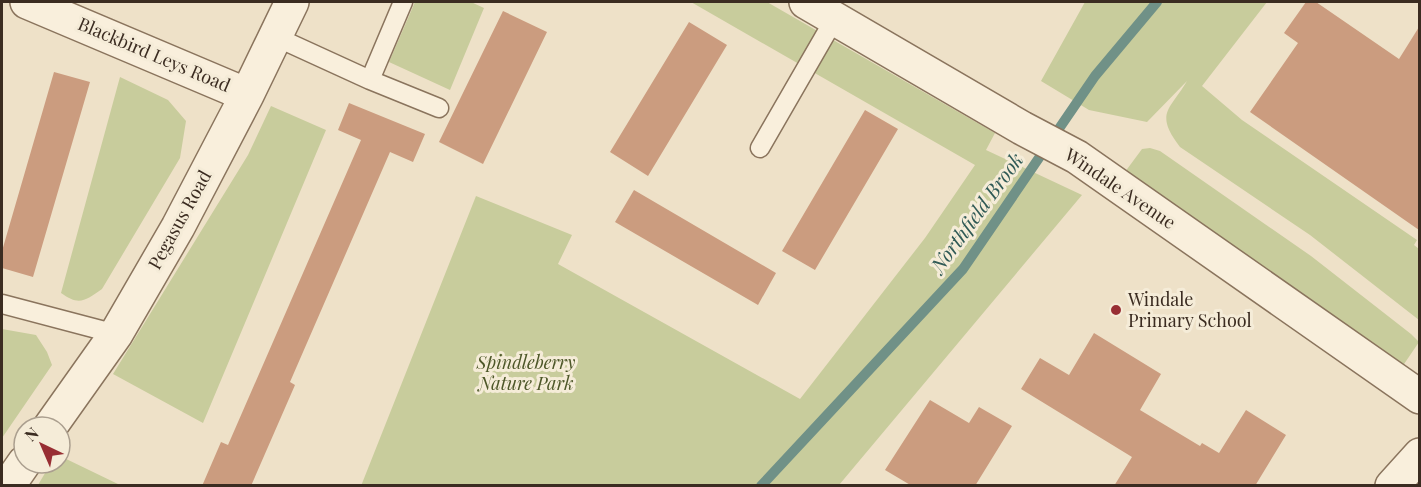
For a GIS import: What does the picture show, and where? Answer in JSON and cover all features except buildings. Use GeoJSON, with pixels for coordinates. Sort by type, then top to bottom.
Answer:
{"type":"FeatureCollection","features":[{"type":"Feature","properties":{"kind":"street","name":"Blackbird Leys Road"},"geometry":{"type":"LineString","coordinates":[[27,2],[248,95]]}},
{"type":"Feature","properties":{"kind":"street","name":"Pegasus Road"},"geometry":{"type":"LineString","coordinates":[[59,415],[116,334],[178,227],[248,95],[292,2]]}},
{"type":"Feature","properties":{"kind":"street","name":"Windale Avenue"},"geometry":{"type":"LineString","coordinates":[[806,2],[1022,128],[1077,157],[1419,397]]}},
{"type":"Feature","properties":{"kind":"street"},"geometry":{"type":"LineString","coordinates":[[1392,486],[1419,455]]}},
{"type":"Feature","properties":{"kind":"lane"},"geometry":{"type":"LineString","coordinates":[[370,80],[403,2]]}},
{"type":"Feature","properties":{"kind":"lane"},"geometry":{"type":"LineString","coordinates":[[760,148],[836,18]]}},
{"type":"Feature","properties":{"kind":"lane"},"geometry":{"type":"LineString","coordinates":[[276,37],[370,80],[439,108]]}},
{"type":"Feature","properties":{"kind":"lane"},"geometry":{"type":"LineString","coordinates":[[2,304],[116,334]]}},
{"type":"Feature","properties":{"kind":"green space"},"geometry":{"type":"Polygon","coordinates":[[[415,2],[471,2],[484,8],[450,90],[389,62],[415,2]]]}},
{"type":"Feature","properties":{"kind":"green space","name":"Spindleberry Nature Park"},"geometry":{"type":"Polygon","coordinates":[[[691,2],[767,2],[995,133],[986,150],[1082,195],[839,485],[361,486],[476,196],[572,235],[558,264],[800,399],[925,238],[975,165],[691,2]]]}},
{"type":"Feature","properties":{"kind":"green space"},"geometry":{"type":"Polygon","coordinates":[[[1085,2],[1267,2],[1202,86],[1242,120],[1417,240],[1414,245],[1419,249],[1419,320],[1310,235],[1180,147],[1172,136],[1166,119],[1170,106],[1187,81],[1147,122],[1089,110],[1041,81],[1085,2]]]}},
{"type":"Feature","properties":{"kind":"green space"},"geometry":{"type":"Polygon","coordinates":[[[120,77],[168,100],[186,121],[180,158],[102,289],[86,299],[77,301],[61,293],[120,77]]]}},
{"type":"Feature","properties":{"kind":"green space"},"geometry":{"type":"Polygon","coordinates":[[[271,106],[326,130],[203,423],[113,374],[248,155],[271,106]]]}},
{"type":"Feature","properties":{"kind":"green space"},"geometry":{"type":"Polygon","coordinates":[[[1150,148],[1160,151],[1311,256],[1411,334],[1419,342],[1400,370],[1122,176],[1142,149],[1150,148]]]}},
{"type":"Feature","properties":{"kind":"green space"},"geometry":{"type":"Polygon","coordinates":[[[2,329],[36,335],[52,365],[18,415],[12,415],[12,423],[2,438],[2,329]]]}},
{"type":"Feature","properties":{"kind":"green space"},"geometry":{"type":"Polygon","coordinates":[[[72,462],[120,485],[38,485],[44,475],[72,475],[72,462]]]}},
{"type":"Feature","properties":{"kind":"waterway","name":"Northfield Brook"},"geometry":{"type":"LineString","coordinates":[[761,486],[963,269],[1095,76],[1157,2]]}},
{"type":"Feature","properties":{"kind":"place","name":"Windale Primary School"},"geometry":{"type":"Point","coordinates":[1116,310]}}]}
